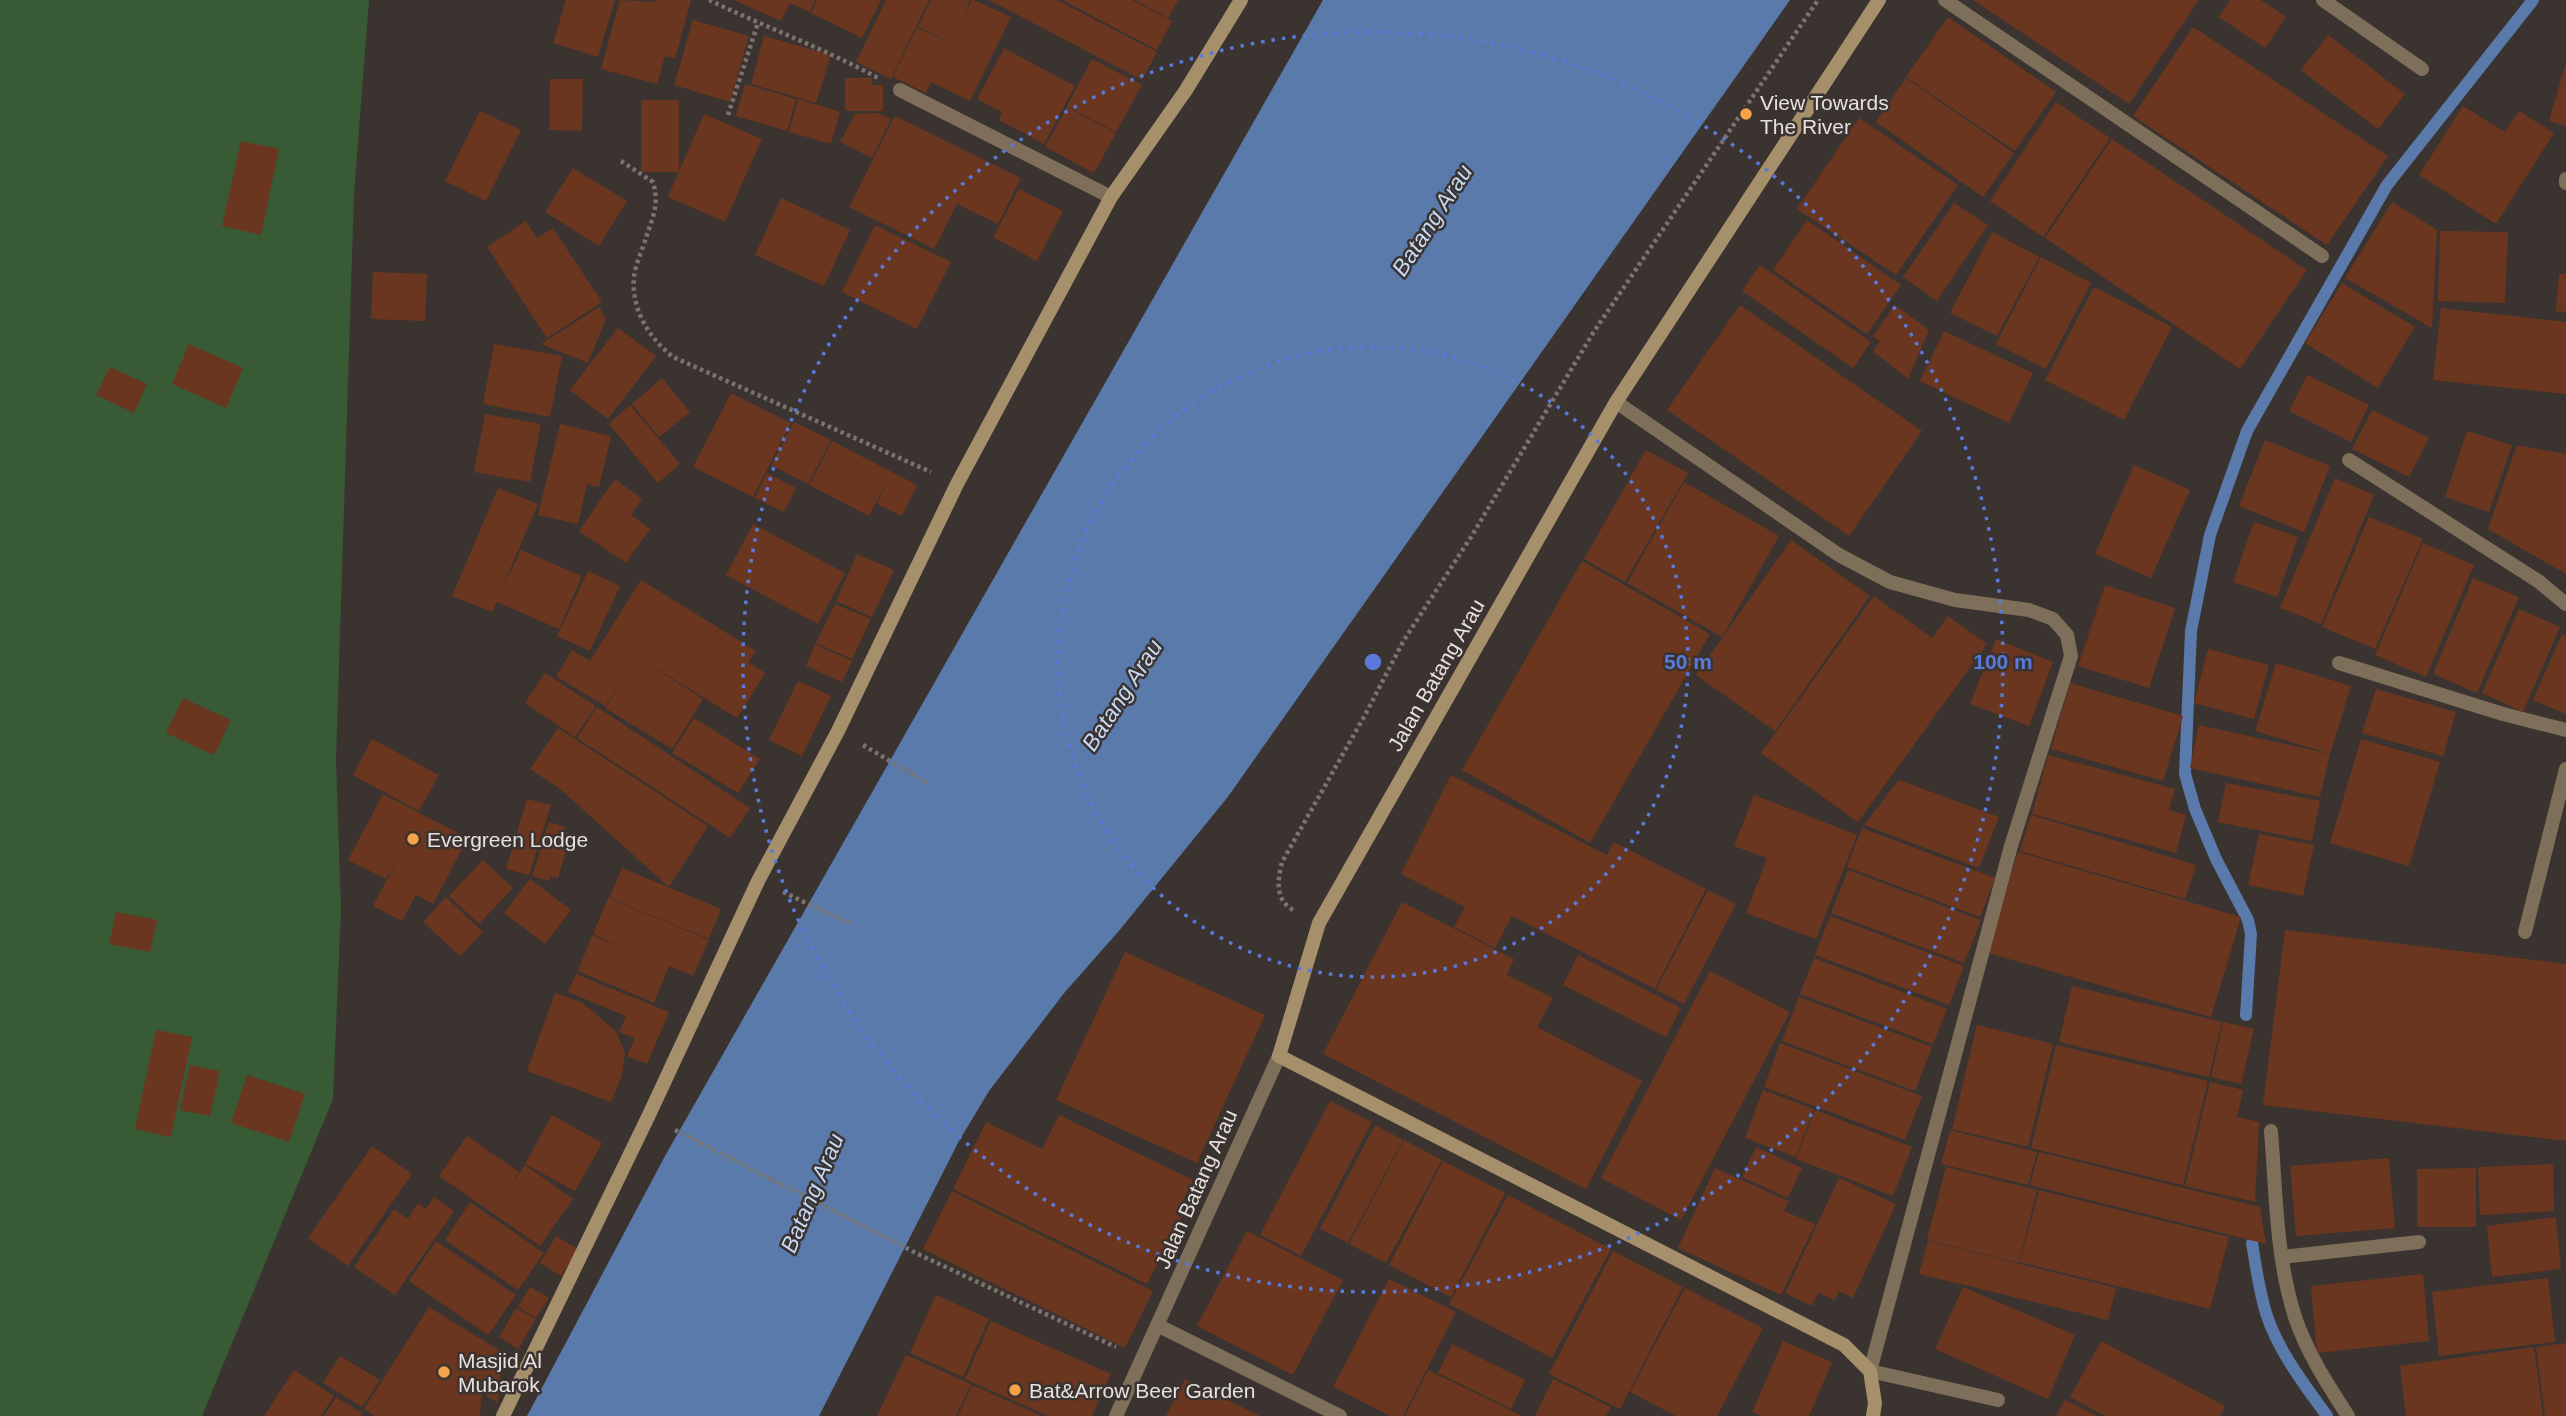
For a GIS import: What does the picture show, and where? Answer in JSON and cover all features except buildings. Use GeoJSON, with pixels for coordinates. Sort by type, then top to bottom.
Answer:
{"type":"FeatureCollection","features":[{"type":"Feature","properties":{"kind":"main road"},"geometry":{"type":"LineString","coordinates":[[503,1416],[758,881],[838,731],[957,484],[1111,197],[1186,90],[1241,0]]}},
{"type":"Feature","properties":{"kind":"main road","name":"Jalan Batang Arau"},"geometry":{"type":"LineString","coordinates":[[1279,1056],[1319,923],[1616,402],[1879,0]]}},
{"type":"Feature","properties":{"kind":"main road"},"geometry":{"type":"LineString","coordinates":[[1279,1056],[1844,1345],[1870,1371],[1875,1403],[1874,1416]]}},
{"type":"Feature","properties":{"kind":"street"},"geometry":{"type":"LineString","coordinates":[[1945,0],[2322,256]]}},
{"type":"Feature","properties":{"kind":"street"},"geometry":{"type":"LineString","coordinates":[[2323,0],[2422,69]]}},
{"type":"Feature","properties":{"kind":"street"},"geometry":{"type":"LineString","coordinates":[[900,90],[1111,197]]}},
{"type":"Feature","properties":{"kind":"street"},"geometry":{"type":"LineString","coordinates":[[1616,402],[1839,555],[1890,582],[1955,600],[2029,610],[2053,619],[2067,635],[2071,656],[2011,846],[1870,1371],[1998,1399]]}},
{"type":"Feature","properties":{"kind":"street"},"geometry":{"type":"LineString","coordinates":[[2349,460],[2538,581],[2566,604]]}},
{"type":"Feature","properties":{"kind":"street"},"geometry":{"type":"LineString","coordinates":[[2339,663],[2503,714],[2566,730]]}},
{"type":"Feature","properties":{"kind":"street"},"geometry":{"type":"LineString","coordinates":[[2525,932],[2566,769]]}},
{"type":"Feature","properties":{"kind":"street","name":"Jalan Batang Arau"},"geometry":{"type":"LineString","coordinates":[[1116,1416],[1279,1056]]}},
{"type":"Feature","properties":{"kind":"street"},"geometry":{"type":"LineString","coordinates":[[2271,1131],[2282,1257],[2295,1317],[2306,1345],[2348,1416]]}},
{"type":"Feature","properties":{"kind":"street"},"geometry":{"type":"LineString","coordinates":[[2282,1257],[2419,1242]]}},
{"type":"Feature","properties":{"kind":"street"},"geometry":{"type":"LineString","coordinates":[[1157,1325],[1340,1416]]}},
{"type":"Feature","properties":{"kind":"path"},"geometry":{"type":"LineString","coordinates":[[709,0],[834,54],[900,90]]}},
{"type":"Feature","properties":{"kind":"path"},"geometry":{"type":"LineString","coordinates":[[1319,923],[1286,906],[1277,887],[1282,862],[1404,640],[1471,537],[1593,333],[1818,0]]}},
{"type":"Feature","properties":{"kind":"path"},"geometry":{"type":"LineString","coordinates":[[728,115],[758,23]]}},
{"type":"Feature","properties":{"kind":"path"},"geometry":{"type":"LineString","coordinates":[[621,161],[653,182],[656,190],[657,203],[634,275],[634,295],[640,315],[658,345],[673,356],[957,484]]}},
{"type":"Feature","properties":{"kind":"path"},"geometry":{"type":"LineString","coordinates":[[838,731],[927,782]]}},
{"type":"Feature","properties":{"kind":"path"},"geometry":{"type":"LineString","coordinates":[[758,881],[849,923]]}},
{"type":"Feature","properties":{"kind":"path"},"geometry":{"type":"LineString","coordinates":[[678,1131],[920,1255],[1142,1360]]}},
{"type":"Feature","properties":{"kind":"green space"},"geometry":{"type":"Polygon","coordinates":[[[0,0],[369,0],[354,194],[336,760],[341,909],[333,1099],[202,1416],[0,1416],[0,0]]]}},
{"type":"Feature","properties":{"kind":"water","name":"Batang Arau"},"geometry":{"type":"Polygon","coordinates":[[[1323,0],[1790,0],[1227,798],[1118,932],[1065,992],[989,1091],[959,1141],[819,1416],[527,1416],[665,1156],[1323,0]]]}},
{"type":"Feature","properties":{"kind":"waterway"},"geometry":{"type":"LineString","coordinates":[[2246,1015],[2251,934],[2248,920],[2216,859],[2195,809],[2185,774],[2191,631],[2210,535],[2247,431],[2387,185],[2533,0]]}},
{"type":"Feature","properties":{"kind":"waterway"},"geometry":{"type":"LineString","coordinates":[[2252,1243],[2261,1296],[2277,1341],[2327,1416]]}},
{"type":"Feature","properties":{"kind":"place","name":"View Towards The River"},"geometry":{"type":"Point","coordinates":[1746,114]}},
{"type":"Feature","properties":{"kind":"place","name":"Evergreen Lodge"},"geometry":{"type":"Point","coordinates":[413,839]}},
{"type":"Feature","properties":{"kind":"place","name":"Masjid Al Mubarok"},"geometry":{"type":"Point","coordinates":[444,1372]}},
{"type":"Feature","properties":{"kind":"place","name":"Bat&Arrow Beer Garden"},"geometry":{"type":"Point","coordinates":[1015,1390]}}]}
